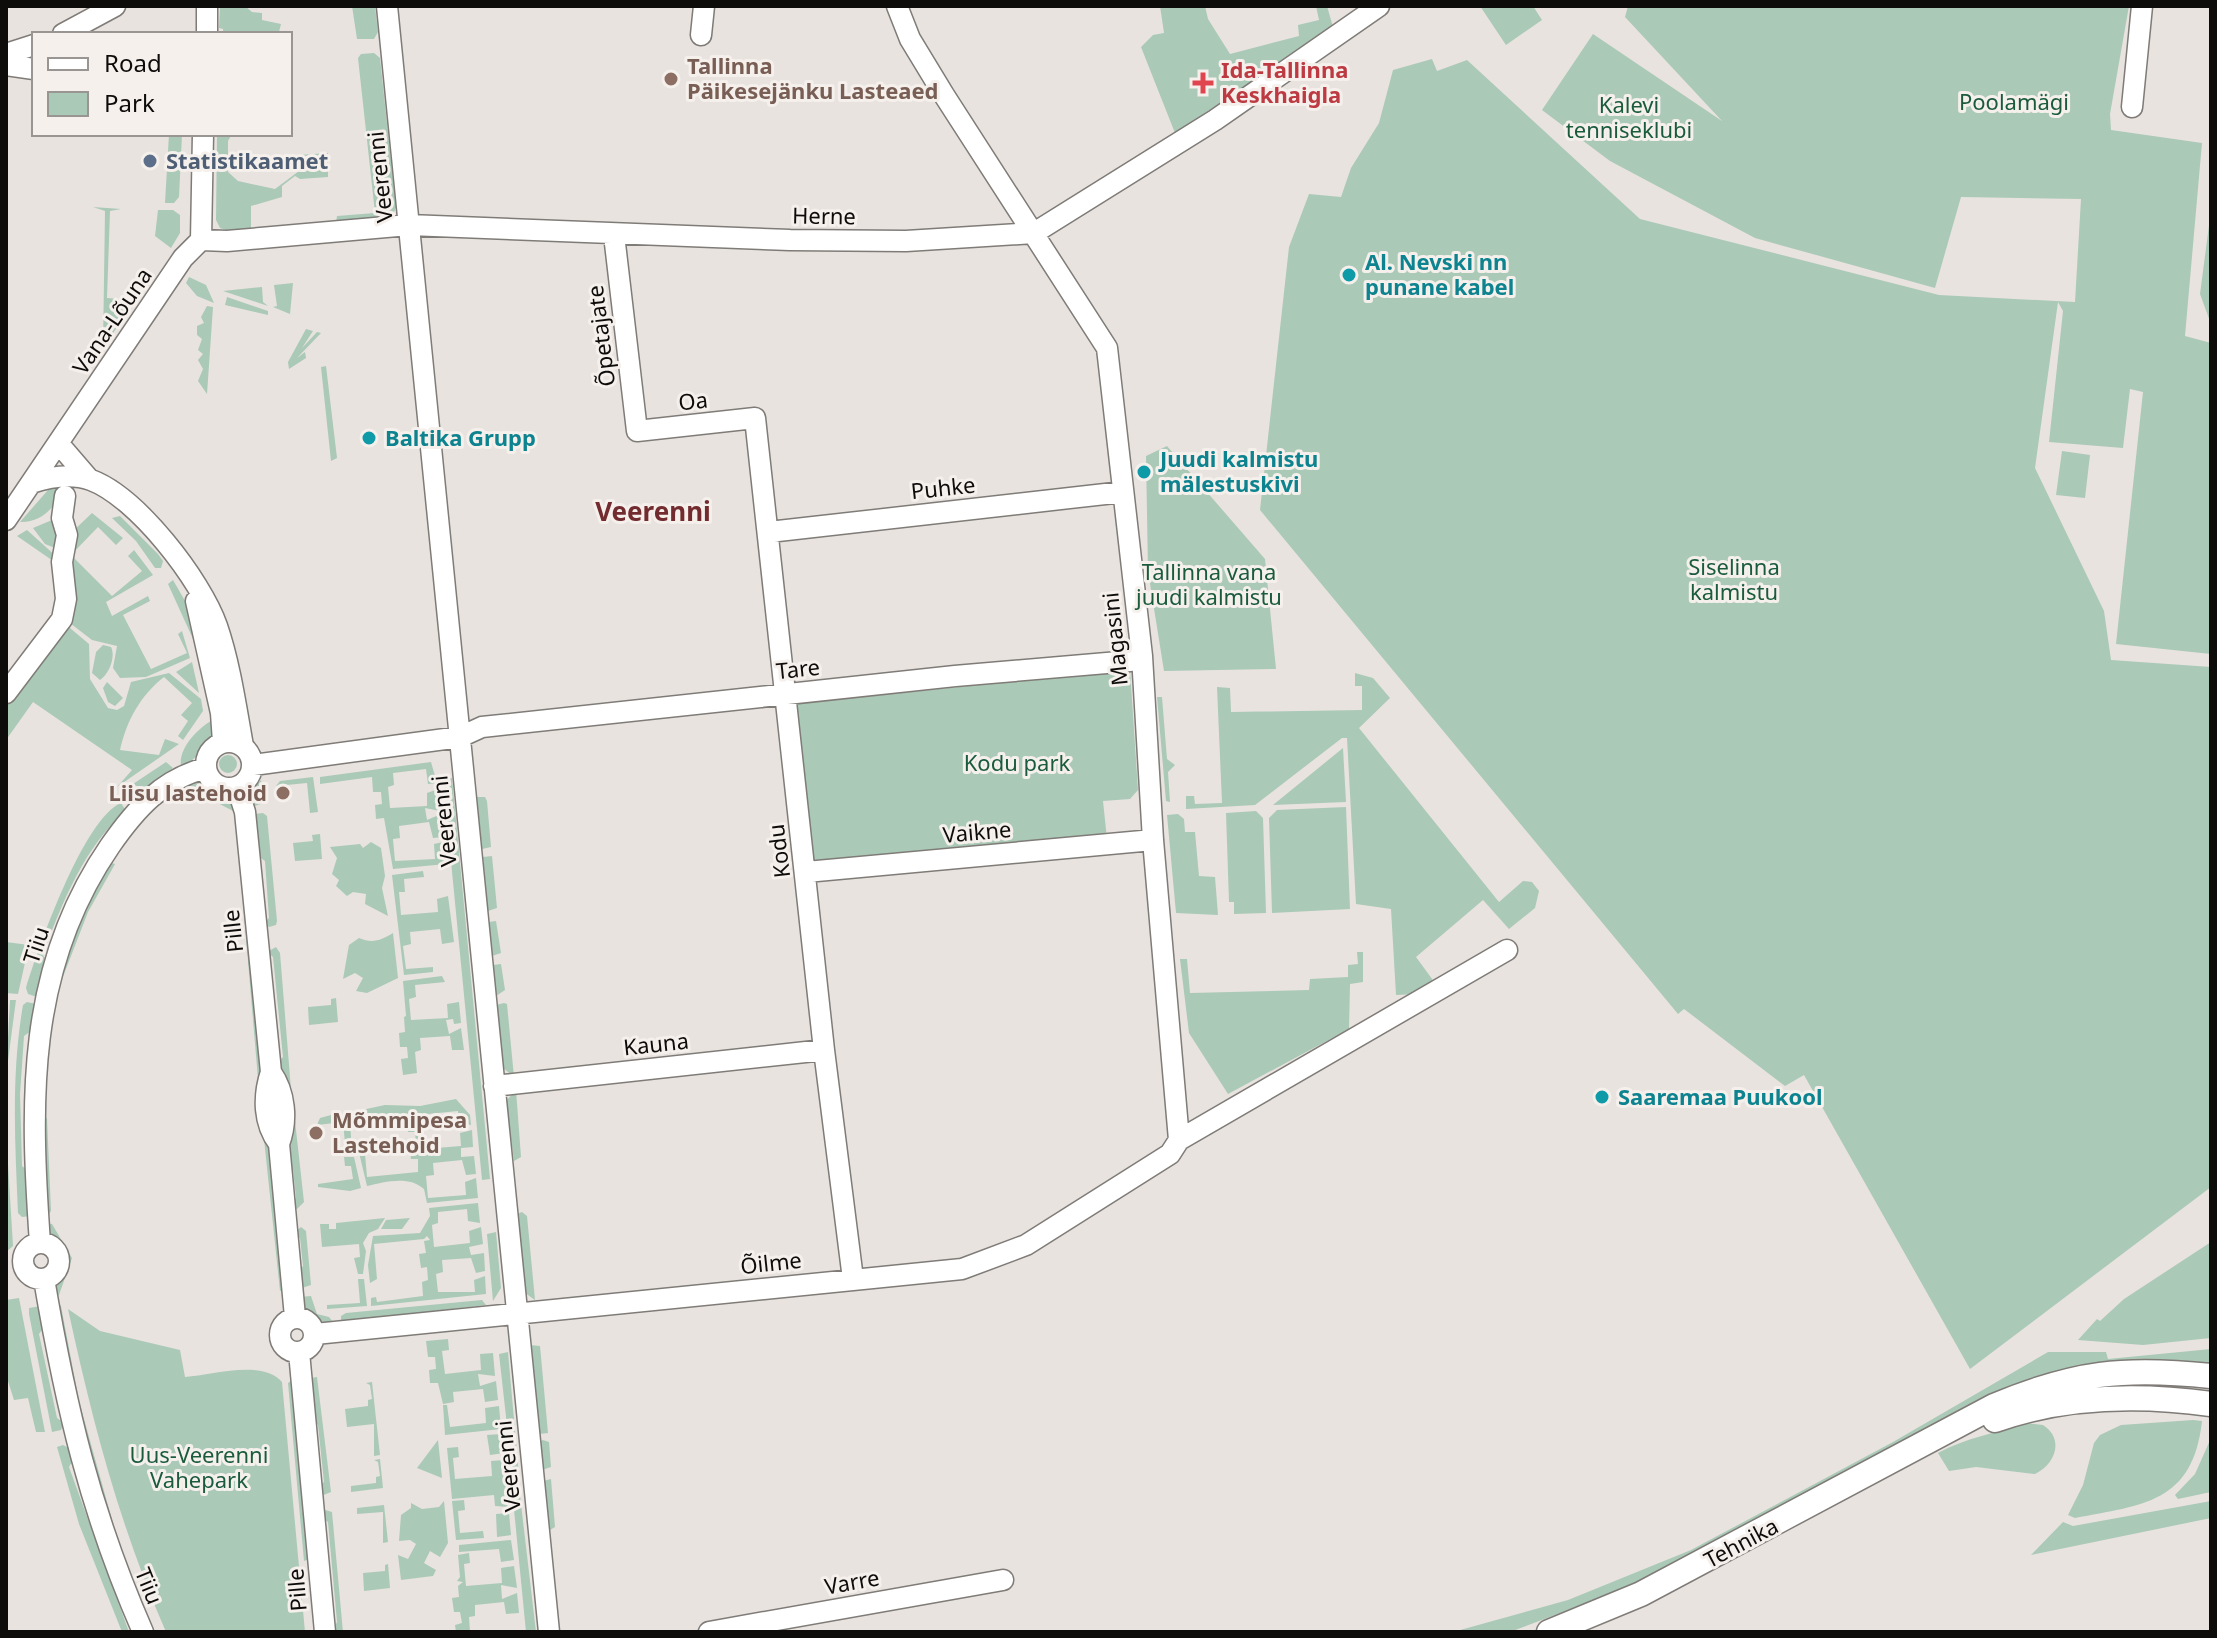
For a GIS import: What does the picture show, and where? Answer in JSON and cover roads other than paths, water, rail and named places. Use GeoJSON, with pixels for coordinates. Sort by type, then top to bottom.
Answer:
{"type":"FeatureCollection","features":[{"type":"Feature","properties":{"kind":"main road","name":"Tehnika"},"geometry":{"type":"LineString","coordinates":[[1549,1632],[1641,1594],[1929,1444],[1994,1406],[2048,1383],[2113,1371],[2211,1376]]}},
{"type":"Feature","properties":{"kind":"main road","name":"Tehnika"},"geometry":{"type":"LineString","coordinates":[[1929,1444],[2014,1414],[2101,1398],[2151,1397],[2211,1404]]}},
{"type":"Feature","properties":{"kind":"street"},"geometry":{"type":"LineString","coordinates":[[67,32],[115,6]]}},
{"type":"Feature","properties":{"kind":"street"},"geometry":{"type":"LineString","coordinates":[[207,6],[207,32]]}},
{"type":"Feature","properties":{"kind":"street","name":"Veerenni"},"geometry":{"type":"LineString","coordinates":[[387,6],[549,1632]]}},
{"type":"Feature","properties":{"kind":"street"},"geometry":{"type":"LineString","coordinates":[[701,35],[704,6]]}},
{"type":"Feature","properties":{"kind":"street","name":"Magasini"},"geometry":{"type":"LineString","coordinates":[[897,6],[910,39],[1107,348],[1142,656],[1153,840],[1179,1140]]}},
{"type":"Feature","properties":{"kind":"street","name":"Herne"},"geometry":{"type":"LineString","coordinates":[[201,240],[227,241],[409,225],[614,235],[906,241],[1034,233],[1215,120],[1379,6]]}},
{"type":"Feature","properties":{"kind":"street"},"geometry":{"type":"LineString","coordinates":[[2132,107],[2142,6]]}},
{"type":"Feature","properties":{"kind":"street"},"geometry":{"type":"LineString","coordinates":[[6,54],[32,46]]}},
{"type":"Feature","properties":{"kind":"street"},"geometry":{"type":"LineString","coordinates":[[6,65],[32,69]]}},
{"type":"Feature","properties":{"kind":"street"},"geometry":{"type":"LineString","coordinates":[[201,240],[203,136]]}},
{"type":"Feature","properties":{"kind":"street","name":"Õpetajate"},"geometry":{"type":"LineString","coordinates":[[614,235],[637,431]]}},
{"type":"Feature","properties":{"kind":"street","name":"Vana-Lõuna"},"geometry":{"type":"LineString","coordinates":[[6,520],[183,258],[201,240]]}},
{"type":"Feature","properties":{"kind":"street","name":"Oa"},"geometry":{"type":"LineString","coordinates":[[637,431],[755,418]]}},
{"type":"Feature","properties":{"kind":"street","name":"Kodu"},"geometry":{"type":"LineString","coordinates":[[755,418],[824,1050],[853,1279]]}},
{"type":"Feature","properties":{"kind":"street"},"geometry":{"type":"LineString","coordinates":[[58,443],[89,479],[118,496],[155,528],[191,581],[221,713],[240,751],[248,778],[237,787],[217,785],[206,768],[211,749],[240,751],[460,737]]}},
{"type":"Feature","properties":{"kind":"street"},"geometry":{"type":"LineString","coordinates":[[31,483],[47,478],[89,479]]}},
{"type":"Feature","properties":{"kind":"street","name":"Puhke"},"geometry":{"type":"LineString","coordinates":[[769,532],[1123,492]]}},
{"type":"Feature","properties":{"kind":"street"},"geometry":{"type":"LineString","coordinates":[[6,693],[62,619],[66,599],[62,562],[67,535],[62,518],[65,496]]}},
{"type":"Feature","properties":{"kind":"street","name":"Tare"},"geometry":{"type":"LineString","coordinates":[[460,737],[482,727],[1130,661],[1142,656]]}},
{"type":"Feature","properties":{"kind":"street","name":"Tiiu"},"geometry":{"type":"LineString","coordinates":[[143,1632],[93,1505],[66,1402],[44,1279],[55,1273],[59,1262],[56,1251],[40,1243],[35,1068],[43,1002],[63,933],[93,871],[132,813],[179,775],[206,768]]}},
{"type":"Feature","properties":{"kind":"street","name":"Pille"},"geometry":{"type":"LineString","coordinates":[[237,787],[245,812],[271,1072],[265,1096],[268,1124],[279,1144],[295,1317]]}},
{"type":"Feature","properties":{"kind":"street","name":"Vaikne"},"geometry":{"type":"LineString","coordinates":[[806,872],[1153,840]]}},
{"type":"Feature","properties":{"kind":"street"},"geometry":{"type":"LineString","coordinates":[[1179,1140],[1507,950]]}},
{"type":"Feature","properties":{"kind":"street","name":"Kauna"},"geometry":{"type":"LineString","coordinates":[[494,1086],[824,1050]]}},
{"type":"Feature","properties":{"kind":"street","name":"Õilme"},"geometry":{"type":"LineString","coordinates":[[315,1334],[962,1269],[1026,1245],[1170,1154],[1179,1140]]}},
{"type":"Feature","properties":{"kind":"street"},"geometry":{"type":"LineString","coordinates":[[295,1317],[311,1323],[315,1334],[312,1344],[299,1352],[289,1350],[280,1337],[285,1322],[295,1317]]}},
{"type":"Feature","properties":{"kind":"street","name":"Pille"},"geometry":{"type":"LineString","coordinates":[[299,1352],[325,1632]]}},
{"type":"Feature","properties":{"kind":"street","name":"Varre"},"geometry":{"type":"LineString","coordinates":[[709,1632],[1003,1580]]}},
{"type":"Feature","properties":{"kind":"place","name":"Tallinna Päikesejänku Lasteaed"},"geometry":{"type":"Point","coordinates":[671,79]}},
{"type":"Feature","properties":{"kind":"place","name":"Ida-Tallinna Keskhaigla"},"geometry":{"type":"Point","coordinates":[1203,83]}},
{"type":"Feature","properties":{"kind":"place","name":"Statistikaamet"},"geometry":{"type":"Point","coordinates":[150,161]}},
{"type":"Feature","properties":{"kind":"place","name":"Al. Nevski nn punane kabel"},"geometry":{"type":"Point","coordinates":[1349,275]}},
{"type":"Feature","properties":{"kind":"place","name":"Baltika Grupp"},"geometry":{"type":"Point","coordinates":[369,438]}},
{"type":"Feature","properties":{"kind":"place","name":"Juudi kalmistu mälestuskivi"},"geometry":{"type":"Point","coordinates":[1144,472]}},
{"type":"Feature","properties":{"kind":"place","name":"Liisu lastehoid"},"geometry":{"type":"Point","coordinates":[283,793]}},
{"type":"Feature","properties":{"kind":"place","name":"Saaremaa Puukool"},"geometry":{"type":"Point","coordinates":[1602,1097]}},
{"type":"Feature","properties":{"kind":"place","name":"Mõmmipesa Lastehoid"},"geometry":{"type":"Point","coordinates":[316,1133]}},
{"type":"Feature","properties":{"kind":"district","name":"Veerenni"},"geometry":{"type":"Point","coordinates":[653,512]}},
{"type":"Feature","properties":{"kind":"park label","name":"Poolamägi"},"geometry":{"type":"Point","coordinates":[2014,102]}},
{"type":"Feature","properties":{"kind":"park label","name":"Kalevi tenniseklubi"},"geometry":{"type":"Point","coordinates":[1629,118]}},
{"type":"Feature","properties":{"kind":"park label","name":"Siselinna kalmistu"},"geometry":{"type":"Point","coordinates":[1734,580]}},
{"type":"Feature","properties":{"kind":"park label","name":"Tallinna vana juudi kalmistu"},"geometry":{"type":"Point","coordinates":[1209,584]}},
{"type":"Feature","properties":{"kind":"park label","name":"Kodu park"},"geometry":{"type":"Point","coordinates":[1017,763]}},
{"type":"Feature","properties":{"kind":"park label","name":"Uus-Veerenni Vahepark"},"geometry":{"type":"Point","coordinates":[199,1468]}}]}
